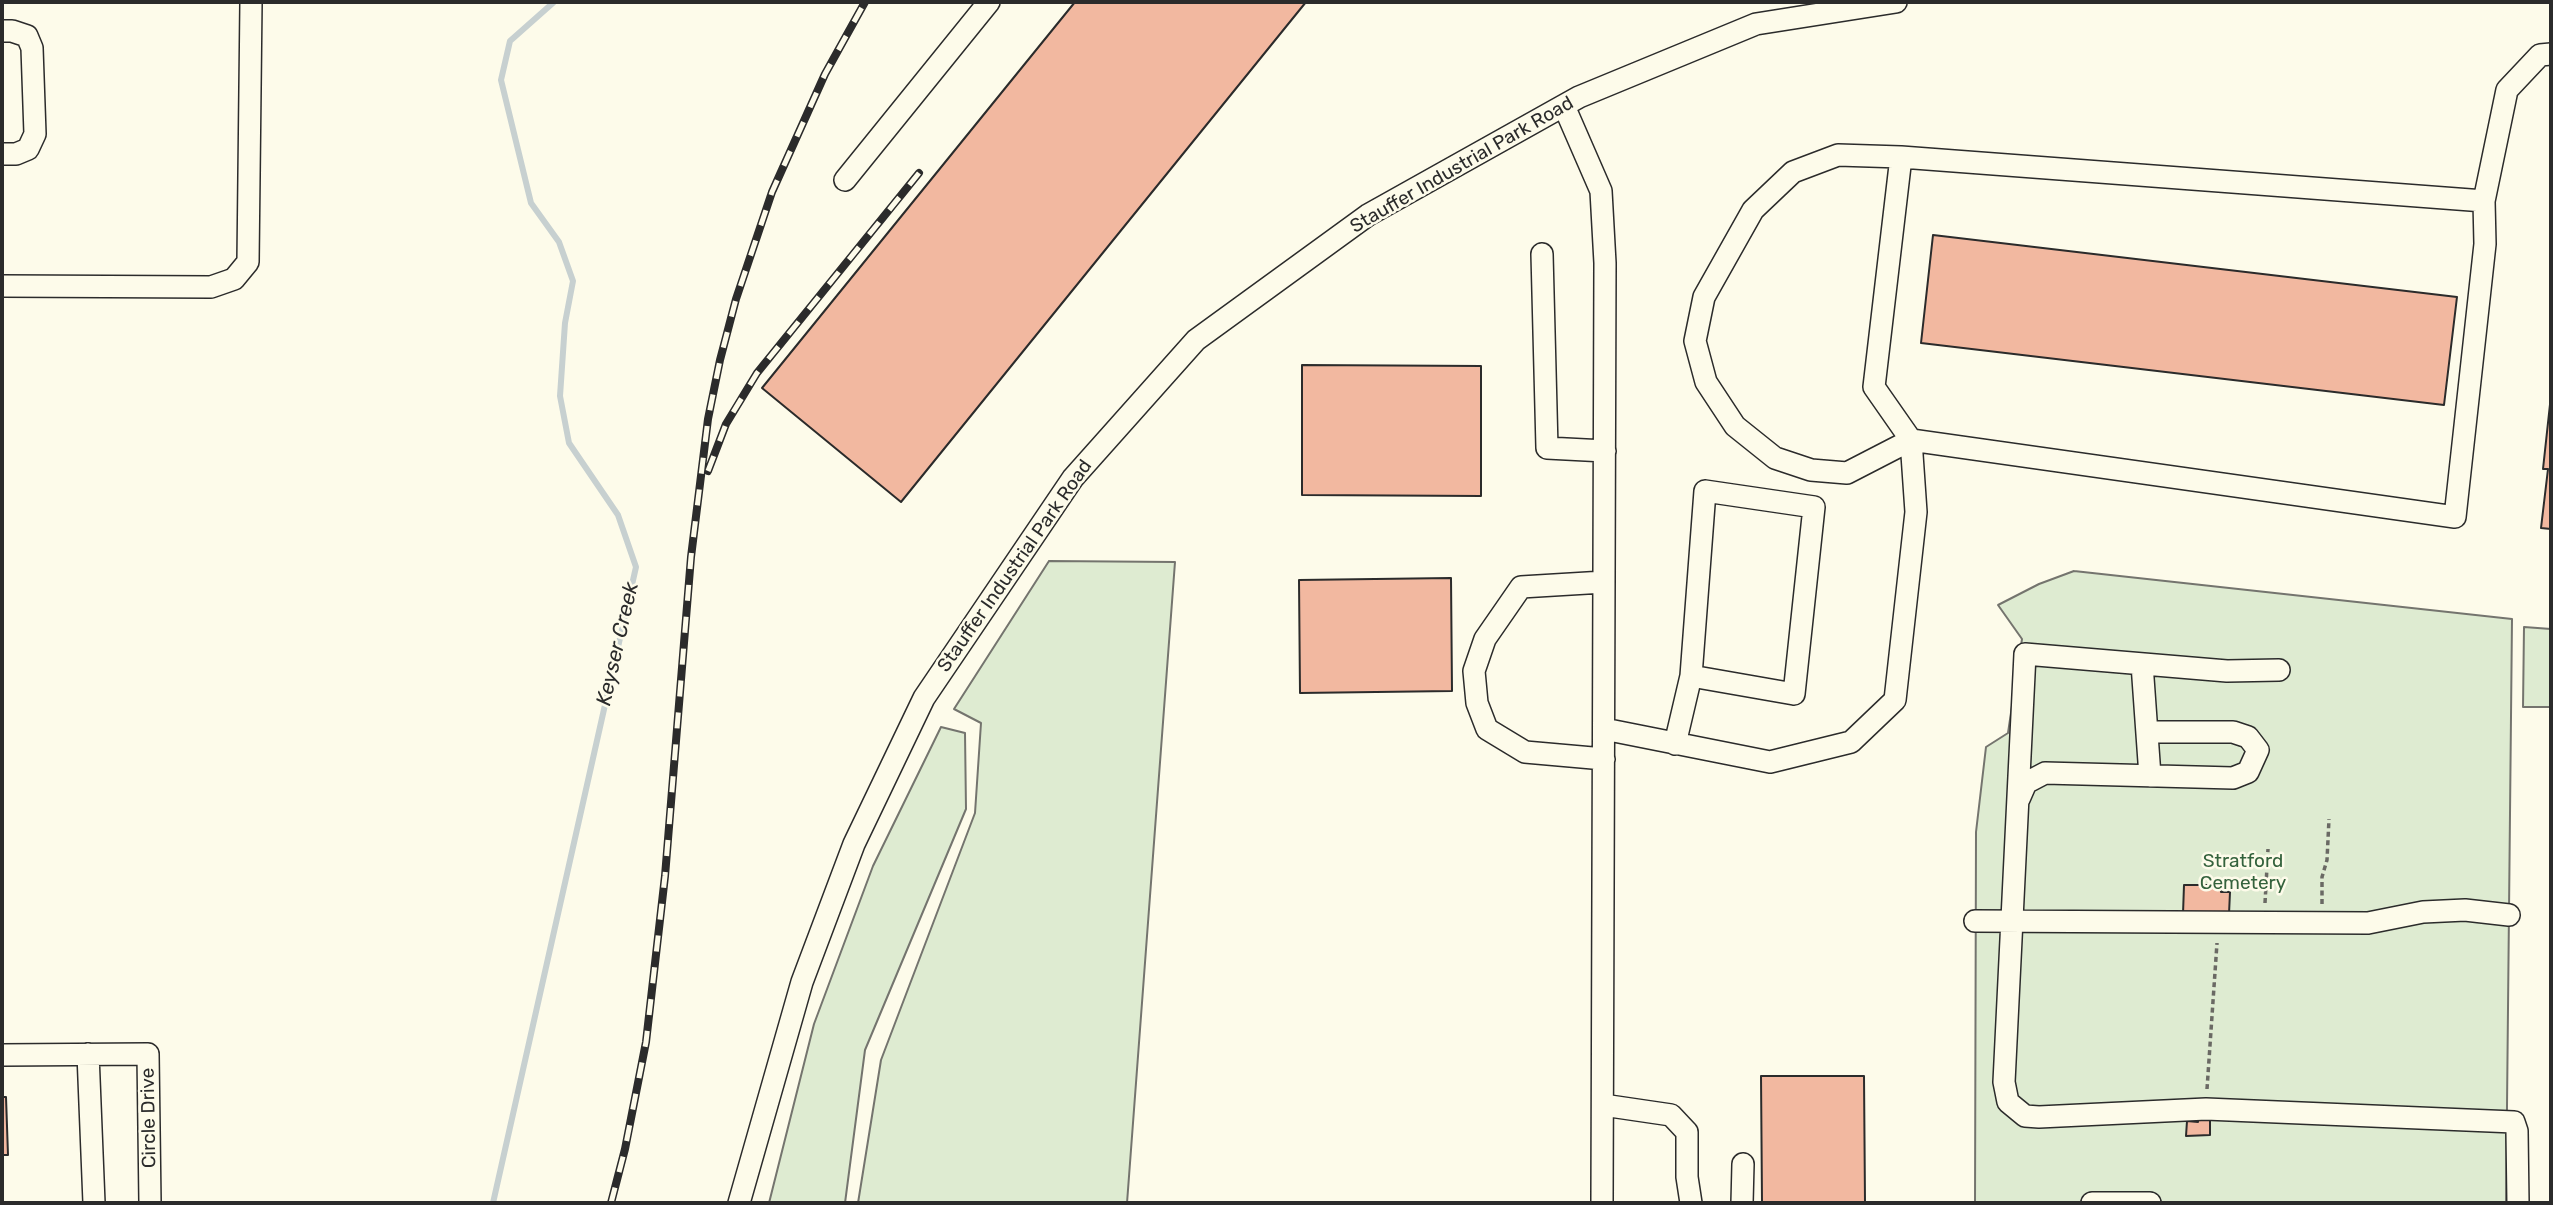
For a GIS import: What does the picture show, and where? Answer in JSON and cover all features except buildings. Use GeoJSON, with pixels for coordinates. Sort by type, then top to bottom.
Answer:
{"type":"FeatureCollection","features":[{"type":"Feature","properties":{"kind":"street"},"geometry":{"type":"LineString","coordinates":[[2,286],[211,287],[234,279],[248,262],[251,2]]}},
{"type":"Feature","properties":{"kind":"street"},"geometry":{"type":"LineString","coordinates":[[845,180],[989,2]]}},
{"type":"Feature","properties":{"kind":"street","name":"Stauffer Industrial Park Road"},"geometry":{"type":"LineString","coordinates":[[739,1203],[802,982],[854,844],[924,698],[1073,478],[1196,340],[1368,215],[1579,97],[1756,23],[1807,9],[1896,2]]}},
{"type":"Feature","properties":{"kind":"street"},"geometry":{"type":"LineString","coordinates":[[2,31],[27,36],[32,48],[35,134],[28,149],[16,154],[2,154]]}},
{"type":"Feature","properties":{"kind":"street"},"geometry":{"type":"LineString","coordinates":[[2484,201],[1901,157],[1838,155],[1793,172],[1753,210],[1704,297],[1695,341],[1706,383],[1735,426],[1775,458],[1811,470],[1847,472],[1911,440],[2455,517],[2486,244],[2484,201],[2507,90],[2540,55],[2551,54]]}},
{"type":"Feature","properties":{"kind":"street"},"geometry":{"type":"LineString","coordinates":[[1564,106],[1601,191],[1605,263],[1602,1203]]}},
{"type":"Feature","properties":{"kind":"street"},"geometry":{"type":"LineString","coordinates":[[1604,729],[1770,762],[1852,742],[1895,701],[1916,512],[1911,440],[1874,387],[1901,157]]}},
{"type":"Feature","properties":{"kind":"street"},"geometry":{"type":"LineString","coordinates":[[1542,254],[1547,448],[1605,451]]}},
{"type":"Feature","properties":{"kind":"street"},"geometry":{"type":"LineString","coordinates":[[1675,744],[1691,676],[1705,491],[1814,507],[1794,694],[1691,676]]}},
{"type":"Feature","properties":{"kind":"street"},"geometry":{"type":"LineString","coordinates":[[1604,582],[1521,587],[1485,639],[1474,671],[1477,703],[1487,729],[1525,752],[1604,759]]}},
{"type":"Feature","properties":{"kind":"street"},"geometry":{"type":"LineString","coordinates":[[2278,670],[2227,671],[2025,654],[2004,1082],[2008,1102],[2025,1116],[2039,1117],[2206,1110],[2514,1122],[2517,1131],[2518,1203]]}},
{"type":"Feature","properties":{"kind":"street"},"geometry":{"type":"LineString","coordinates":[[2142,664],[2150,776]]}},
{"type":"Feature","properties":{"kind":"street"},"geometry":{"type":"LineString","coordinates":[[2019,799],[2026,783],[2045,773],[2233,778],[2248,772],[2258,750],[2248,737],[2233,732],[2147,732]]}},
{"type":"Feature","properties":{"kind":"street"},"geometry":{"type":"LineString","coordinates":[[1975,921],[2368,923],[2423,912],[2465,910],[2509,915]]}},
{"type":"Feature","properties":{"kind":"street"},"geometry":{"type":"LineString","coordinates":[[88,1054],[94,1203]]}},
{"type":"Feature","properties":{"kind":"street","name":"Circle Drive"},"geometry":{"type":"LineString","coordinates":[[2,1055],[148,1054],[150,1203]]}},
{"type":"Feature","properties":{"kind":"street"},"geometry":{"type":"LineString","coordinates":[[1603,1105],[1671,1115],[1687,1132],[1687,1177],[1691,1203]]}},
{"type":"Feature","properties":{"kind":"street"},"geometry":{"type":"LineString","coordinates":[[1742,1203],[1743,1164]]}},
{"type":"Feature","properties":{"kind":"street"},"geometry":{"type":"LineString","coordinates":[[2091,1203],[2150,1203]]}},
{"type":"Feature","properties":{"kind":"path"},"geometry":{"type":"LineString","coordinates":[[2323,923],[2322,877],[2327,860],[2329,819]]}},
{"type":"Feature","properties":{"kind":"path"},"geometry":{"type":"LineString","coordinates":[[2263,923],[2268,849]]}},
{"type":"Feature","properties":{"kind":"path"},"geometry":{"type":"LineString","coordinates":[[2206,1110],[2218,923]]}},
{"type":"Feature","properties":{"kind":"green space"},"geometry":{"type":"Polygon","coordinates":[[[1049,561],[1175,562],[1127,1203],[858,1203],[881,1060],[975,813],[981,723],[954,709],[1049,561]]]}},
{"type":"Feature","properties":{"kind":"green space","name":"Stratford Cemetery"},"geometry":{"type":"Polygon","coordinates":[[[2074,571],[2512,619],[2506,1203],[1975,1203],[1976,832],[1986,747],[2008,733],[2022,639],[1998,605],[2039,584],[2074,571]]]}},
{"type":"Feature","properties":{"kind":"green space"},"geometry":{"type":"Polygon","coordinates":[[[2524,627],[2551,629],[2551,707],[2523,707],[2524,627]]]}},
{"type":"Feature","properties":{"kind":"green space"},"geometry":{"type":"Polygon","coordinates":[[[941,727],[965,733],[966,809],[865,1050],[845,1203],[769,1203],[814,1024],[873,866],[941,727]]]}},
{"type":"Feature","properties":{"kind":"waterway","name":"Keyser Creek"},"geometry":{"type":"LineString","coordinates":[[493,1203],[636,567],[618,515],[569,443],[560,396],[565,323],[573,281],[559,242],[531,203],[501,80],[510,41],[554,2]]}},
{"type":"Feature","properties":{"kind":"railway"},"geometry":{"type":"LineString","coordinates":[[611,1203],[625,1149],[646,1042],[665,876],[691,557],[708,419],[720,360],[736,299],[772,192],[825,74],[865,2]]}},
{"type":"Feature","properties":{"kind":"railway"},"geometry":{"type":"LineString","coordinates":[[708,471],[726,424],[757,373],[919,173]]}}]}
